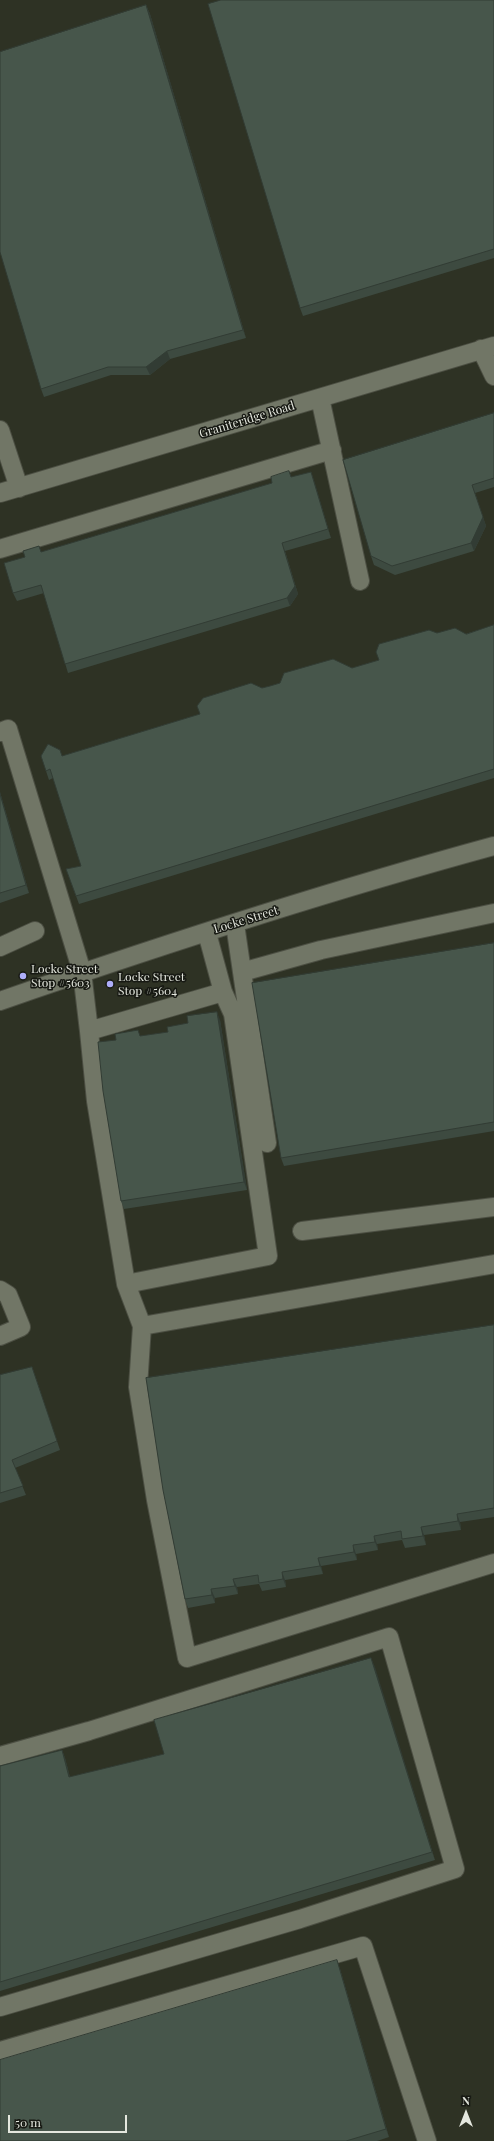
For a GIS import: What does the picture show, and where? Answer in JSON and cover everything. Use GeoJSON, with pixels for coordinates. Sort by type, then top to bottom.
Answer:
{"type":"FeatureCollection","features":[{"type":"Feature","properties":{"kind":"street"},"geometry":{"type":"LineString","coordinates":[[488,347],[494,376]]}},
{"type":"Feature","properties":{"kind":"street","name":"Graniteridge Road"},"geometry":{"type":"LineString","coordinates":[[0,493],[488,347]]}},
{"type":"Feature","properties":{"kind":"street"},"geometry":{"type":"LineString","coordinates":[[320,398],[360,581]]}},
{"type":"Feature","properties":{"kind":"street"},"geometry":{"type":"LineString","coordinates":[[0,430],[19,488]]}},
{"type":"Feature","properties":{"kind":"street"},"geometry":{"type":"LineString","coordinates":[[0,549],[332,450]]}},
{"type":"Feature","properties":{"kind":"street"},"geometry":{"type":"LineString","coordinates":[[0,732],[8,729],[82,972],[96,1101],[126,1284],[142,1326],[138,1387],[156,1500],[187,1658],[494,1563]]}},
{"type":"Feature","properties":{"kind":"street","name":"Locke Street"},"geometry":{"type":"LineString","coordinates":[[0,1001],[82,972],[416,867],[494,846]]}},
{"type":"Feature","properties":{"kind":"street"},"geometry":{"type":"LineString","coordinates":[[242,972],[321,950],[494,913]]}},
{"type":"Feature","properties":{"kind":"street"},"geometry":{"type":"LineString","coordinates":[[235,924],[267,1143]]}},
{"type":"Feature","properties":{"kind":"street"},"geometry":{"type":"LineString","coordinates":[[0,946],[35,931]]}},
{"type":"Feature","properties":{"kind":"street"},"geometry":{"type":"LineString","coordinates":[[126,1284],[268,1256],[233,1014],[223,992],[207,933]]}},
{"type":"Feature","properties":{"kind":"street"},"geometry":{"type":"LineString","coordinates":[[89,1031],[223,992]]}},
{"type":"Feature","properties":{"kind":"street"},"geometry":{"type":"LineString","coordinates":[[302,1232],[494,1208]]}},
{"type":"Feature","properties":{"kind":"street"},"geometry":{"type":"LineString","coordinates":[[142,1326],[494,1264]]}},
{"type":"Feature","properties":{"kind":"street"},"geometry":{"type":"LineString","coordinates":[[0,1290],[8,1295],[21,1327],[0,1336]]}},
{"type":"Feature","properties":{"kind":"street"},"geometry":{"type":"LineString","coordinates":[[0,1756],[89,1731],[389,1637],[455,1869],[300,1919],[0,2007]]}},
{"type":"Feature","properties":{"kind":"street"},"geometry":{"type":"LineString","coordinates":[[0,2052],[363,1946],[427,2141]]}},
{"type":"Feature","properties":{"kind":"building"},"geometry":{"type":"Polygon","coordinates":[[[221,0],[494,0],[494,249],[300,308],[208,4],[221,0]]]}},
{"type":"Feature","properties":{"kind":"building"},"geometry":{"type":"Polygon","coordinates":[[[146,5],[243,330],[167,351],[146,367],[108,367],[41,389],[0,252],[0,52],[146,5]]]}},
{"type":"Feature","properties":{"kind":"building"},"geometry":{"type":"Polygon","coordinates":[[[494,413],[494,478],[472,485],[483,517],[471,543],[392,566],[371,556],[343,460],[494,413]]]}},
{"type":"Feature","properties":{"kind":"building"},"geometry":{"type":"Polygon","coordinates":[[[289,471],[291,477],[311,472],[328,529],[282,543],[295,586],[287,598],[65,664],[41,585],[13,593],[4,563],[25,557],[23,551],[39,546],[41,552],[272,483],[271,477],[289,471]]]}},
{"type":"Feature","properties":{"kind":"building"},"geometry":{"type":"Polygon","coordinates":[[[494,625],[494,769],[76,896],[66,869],[81,866],[50,769],[46,771],[41,756],[48,744],[60,750],[62,756],[200,714],[197,706],[203,698],[251,683],[262,688],[280,683],[284,673],[333,659],[352,668],[379,660],[376,652],[379,644],[429,630],[437,633],[455,628],[466,634],[494,625]]]}},
{"type":"Feature","properties":{"kind":"building"},"geometry":{"type":"Polygon","coordinates":[[[0,794],[26,885],[0,893],[0,794]]]}},
{"type":"Feature","properties":{"kind":"building"},"geometry":{"type":"Polygon","coordinates":[[[494,943],[494,1122],[281,1158],[252,983],[494,943]]]}},
{"type":"Feature","properties":{"kind":"building"},"geometry":{"type":"Polygon","coordinates":[[[217,1012],[244,1182],[121,1201],[103,1091],[98,1042],[116,1040],[115,1034],[138,1030],[140,1036],[168,1032],[167,1027],[188,1023],[187,1016],[217,1012]]]}},
{"type":"Feature","properties":{"kind":"building"},"geometry":{"type":"Polygon","coordinates":[[[494,1325],[494,1508],[457,1514],[458,1521],[421,1527],[423,1536],[402,1539],[401,1531],[374,1536],[375,1542],[353,1545],[354,1552],[318,1558],[320,1566],[282,1572],[283,1579],[259,1583],[258,1575],[233,1579],[235,1586],[211,1589],[212,1595],[185,1599],[163,1490],[146,1378],[494,1325]]]}},
{"type":"Feature","properties":{"kind":"building"},"geometry":{"type":"Polygon","coordinates":[[[32,1367],[57,1441],[12,1460],[23,1486],[0,1493],[0,1375],[32,1367]]]}},
{"type":"Feature","properties":{"kind":"building"},"geometry":{"type":"Polygon","coordinates":[[[371,1658],[432,1852],[0,1982],[0,1766],[62,1750],[69,1777],[164,1754],[154,1720],[371,1658]]]}},
{"type":"Feature","properties":{"kind":"building"},"geometry":{"type":"Polygon","coordinates":[[[337,1960],[386,2129],[346,2141],[0,2141],[0,2060],[337,1960]]]}},
{"type":"Feature","properties":{"kind":"place","name":"Locke Street Stop #5603"},"geometry":{"type":"Point","coordinates":[23,976]}},
{"type":"Feature","properties":{"kind":"place","name":"Locke Street Stop #5604"},"geometry":{"type":"Point","coordinates":[110,984]}}]}
